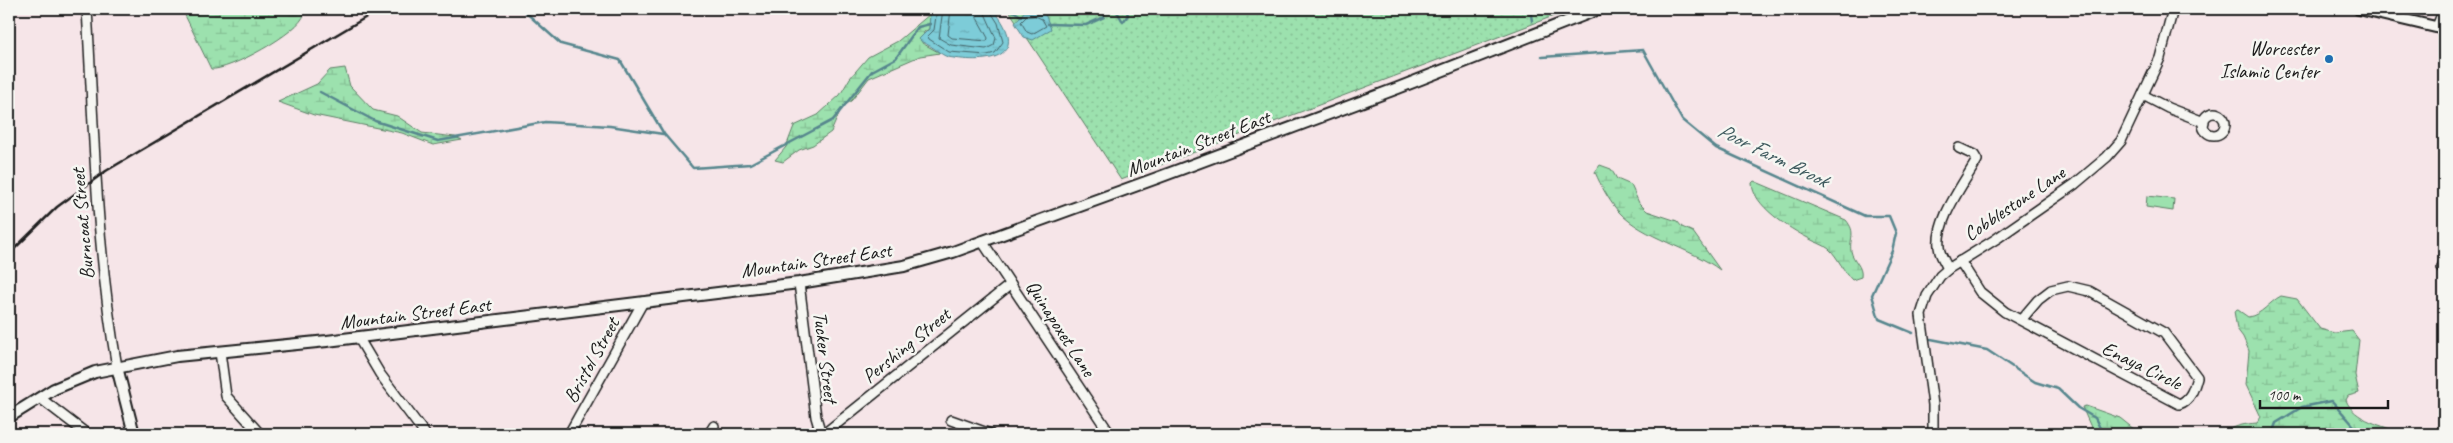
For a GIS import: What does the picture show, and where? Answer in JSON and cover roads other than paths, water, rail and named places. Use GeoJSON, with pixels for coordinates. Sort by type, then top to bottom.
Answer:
{"type":"FeatureCollection","features":[{"type":"Feature","properties":{"kind":"main road","name":"Mountain Street East"},"geometry":{"type":"LineString","coordinates":[[9,417],[54,389],[99,370],[177,356],[358,337],[799,283],[904,266],[982,241],[1398,88],[1599,9]]}},
{"type":"Feature","properties":{"kind":"main road"},"geometry":{"type":"LineString","coordinates":[[2359,9],[2441,28]]}},
{"type":"Feature","properties":{"kind":"main road","name":"Burncoat Street"},"geometry":{"type":"LineString","coordinates":[[117,367],[134,434]]}},
{"type":"Feature","properties":{"kind":"street","name":"Burncoat Street"},"geometry":{"type":"LineString","coordinates":[[87,9],[95,179],[106,309],[117,367]]}},
{"type":"Feature","properties":{"kind":"street","name":"Cobblestone Lane"},"geometry":{"type":"LineString","coordinates":[[1933,434],[1933,405],[1921,314],[1926,296],[1940,276],[1948,269],[1996,239],[2094,169],[2120,142],[2160,58],[2173,9]]}},
{"type":"Feature","properties":{"kind":"street"},"geometry":{"type":"LineString","coordinates":[[2441,28],[2444,9]]}},
{"type":"Feature","properties":{"kind":"street"},"geometry":{"type":"LineString","coordinates":[[2143,95],[2168,108],[2204,122]]}},
{"type":"Feature","properties":{"kind":"street"},"geometry":{"type":"LineString","coordinates":[[1948,269],[1940,251],[1938,234],[1944,219],[1978,160],[1974,155],[1959,148]]}},
{"type":"Feature","properties":{"kind":"street","name":"Quinapoxet Lane"},"geometry":{"type":"LineString","coordinates":[[982,241],[1110,434]]}},
{"type":"Feature","properties":{"kind":"street","name":"Enaya Circle"},"geometry":{"type":"LineString","coordinates":[[1960,261],[1980,292],[2005,312],[2178,404],[2185,402],[2194,389],[2197,377],[2164,333],[2089,291],[2068,286],[2051,290],[2038,300],[2021,320]]}},
{"type":"Feature","properties":{"kind":"street","name":"Tucker Street"},"geometry":{"type":"LineString","coordinates":[[799,283],[816,417],[822,434]]}},
{"type":"Feature","properties":{"kind":"street","name":"Pershing Street"},"geometry":{"type":"LineString","coordinates":[[822,434],[1011,284]]}},
{"type":"Feature","properties":{"kind":"street","name":"Bristol Street"},"geometry":{"type":"LineString","coordinates":[[569,434],[643,302]]}},
{"type":"Feature","properties":{"kind":"street"},"geometry":{"type":"LineString","coordinates":[[358,337],[380,374],[425,434]]}},
{"type":"Feature","properties":{"kind":"street"},"geometry":{"type":"LineString","coordinates":[[220,352],[226,396],[260,434]]}},
{"type":"Feature","properties":{"kind":"street"},"geometry":{"type":"LineString","coordinates":[[40,398],[87,434]]}},
{"type":"Feature","properties":{"kind":"street"},"geometry":{"type":"LineString","coordinates":[[951,420],[990,434]]}},
{"type":"Feature","properties":{"kind":"street"},"geometry":{"type":"LineString","coordinates":[[1098,434],[1102,423]]}},
{"type":"Feature","properties":{"kind":"water"},"geometry":{"type":"Polygon","coordinates":[[[933,9],[993,9],[1004,25],[1008,38],[1007,47],[1001,54],[978,60],[945,56],[919,39],[929,29],[930,14],[933,9]]]}},
{"type":"Feature","properties":{"kind":"water"},"geometry":{"type":"Polygon","coordinates":[[[1036,11],[1045,14],[1051,29],[1033,40],[1024,37],[1015,23],[1024,12],[1036,11]]]}},
{"type":"Feature","properties":{"kind":"waterway"},"geometry":{"type":"LineString","coordinates":[[522,9],[561,44],[620,60],[664,134],[693,168],[750,164],[833,120],[872,71],[896,58],[918,27],[930,24]]}},
{"type":"Feature","properties":{"kind":"waterway"},"geometry":{"type":"LineString","coordinates":[[1010,9],[1021,16]]}},
{"type":"Feature","properties":{"kind":"waterway"},"geometry":{"type":"LineString","coordinates":[[1048,24],[1086,25],[1104,17],[1103,11],[1099,9]]}},
{"type":"Feature","properties":{"kind":"waterway"},"geometry":{"type":"LineString","coordinates":[[1113,9],[1118,13],[1123,22],[1128,15],[1126,9]]}},
{"type":"Feature","properties":{"kind":"waterway","name":"Poor Farm Brook"},"geometry":{"type":"LineString","coordinates":[[1530,9],[1532,21]]}},
{"type":"Feature","properties":{"kind":"waterway","name":"Poor Farm Brook"},"geometry":{"type":"LineString","coordinates":[[1542,57],[1643,50],[1682,120],[1716,148],[1865,216],[1889,216],[1896,233],[1892,251],[1872,295],[1879,319],[1913,333]]}},
{"type":"Feature","properties":{"kind":"waterway"},"geometry":{"type":"LineString","coordinates":[[320,92],[375,121],[438,141],[545,122],[610,126],[663,134]]}},
{"type":"Feature","properties":{"kind":"waterway","name":"Poor Farm Brook"},"geometry":{"type":"LineString","coordinates":[[1931,339],[1987,350],[2035,382],[2058,389],[2078,408],[2095,418],[2103,434]]}},
{"type":"Feature","properties":{"kind":"waterway","name":"Poor Farm Brook"},"geometry":{"type":"LineString","coordinates":[[2272,434],[2276,423],[2302,407],[2332,401],[2361,434]]}},
{"type":"Feature","properties":{"kind":"railway"},"geometry":{"type":"LineString","coordinates":[[9,254],[57,207],[106,171],[380,9]]}},
{"type":"Feature","properties":{"kind":"place","name":"Worcester Islamic Center"},"geometry":{"type":"Point","coordinates":[2329,59]}}]}
